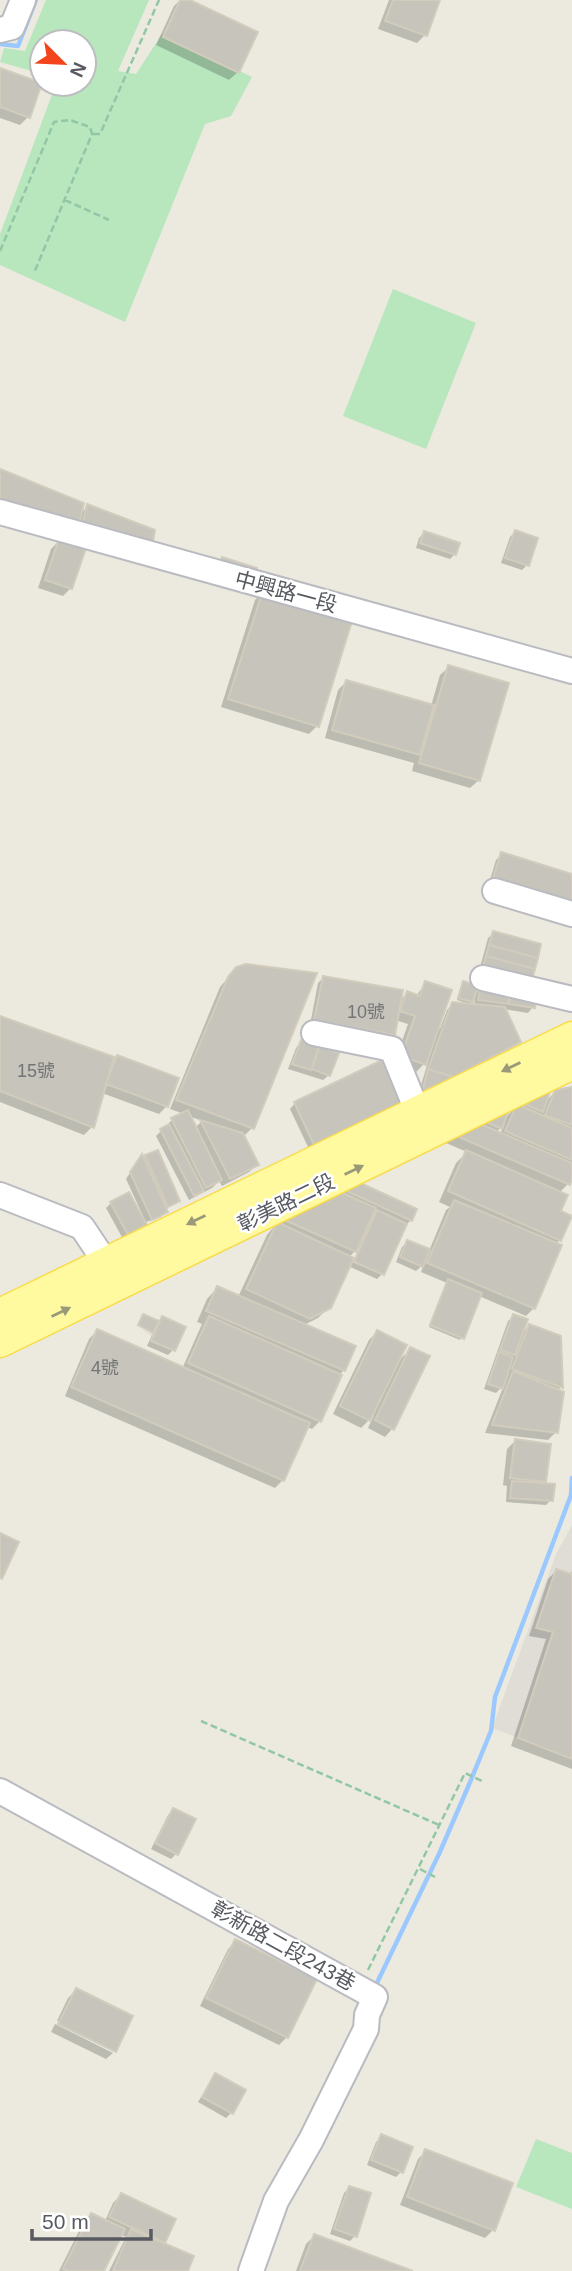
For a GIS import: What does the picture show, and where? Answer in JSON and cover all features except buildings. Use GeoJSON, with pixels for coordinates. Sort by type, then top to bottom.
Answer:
{"type":"FeatureCollection","features":[{"type":"Feature","properties":{"kind":"main road","name":"彰美路二段"},"geometry":{"type":"LineString","coordinates":[[0,1342],[247,1209],[418,1112],[572,1037]]}},
{"type":"Feature","properties":{"kind":"main road","name":"彰美路二段"},"geometry":{"type":"LineString","coordinates":[[0,1314],[106,1264],[247,1209],[572,1064]]}},
{"type":"Feature","properties":{"kind":"street"},"geometry":{"type":"LineString","coordinates":[[0,30],[12,27],[23,0]]}},
{"type":"Feature","properties":{"kind":"street","name":"中興路一段"},"geometry":{"type":"LineString","coordinates":[[0,512],[572,671]]}},
{"type":"Feature","properties":{"kind":"street"},"geometry":{"type":"LineString","coordinates":[[495,891],[572,914]]}},
{"type":"Feature","properties":{"kind":"street"},"geometry":{"type":"LineString","coordinates":[[483,978],[572,999]]}},
{"type":"Feature","properties":{"kind":"street"},"geometry":{"type":"LineString","coordinates":[[314,1033],[392,1049],[418,1112]]}},
{"type":"Feature","properties":{"kind":"street"},"geometry":{"type":"LineString","coordinates":[[0,1195],[82,1227],[106,1264]]}},
{"type":"Feature","properties":{"kind":"street","name":"彰新路二段243巷"},"geometry":{"type":"LineString","coordinates":[[0,1791],[367,1993],[366,2029],[312,2140],[276,2201],[251,2271]]}},
{"type":"Feature","properties":{"kind":"path"},"geometry":{"type":"LineString","coordinates":[[92,134],[100,134],[159,0]]}},
{"type":"Feature","properties":{"kind":"path"},"geometry":{"type":"LineString","coordinates":[[0,251],[54,122],[70,120],[90,127],[92,134],[34,273]]}},
{"type":"Feature","properties":{"kind":"path"},"geometry":{"type":"LineString","coordinates":[[65,200],[109,220]]}},
{"type":"Feature","properties":{"kind":"path"},"geometry":{"type":"LineString","coordinates":[[201,1721],[439,1825]]}},
{"type":"Feature","properties":{"kind":"path"},"geometry":{"type":"LineString","coordinates":[[367,1993],[419,1869],[465,1773],[482,1781]]}},
{"type":"Feature","properties":{"kind":"path"},"geometry":{"type":"LineString","coordinates":[[419,1869],[435,1877]]}},
{"type":"Feature","properties":{"kind":"shaded area"},"geometry":{"type":"Polygon","coordinates":[[[572,1525],[572,1758],[492,1728],[556,1554],[572,1525]]]}},
{"type":"Feature","properties":{"kind":"green space"},"geometry":{"type":"Polygon","coordinates":[[[46,0],[149,0],[118,71],[136,74],[162,34],[252,77],[231,116],[205,124],[125,322],[0,265],[0,234],[51,98],[98,98],[98,28],[34,28],[46,0]]]}},
{"type":"Feature","properties":{"kind":"green space"},"geometry":{"type":"Polygon","coordinates":[[[28,44],[28,70],[0,62],[4,48],[25,51],[28,44]]]}},
{"type":"Feature","properties":{"kind":"green space"},"geometry":{"type":"Polygon","coordinates":[[[393,289],[476,323],[426,449],[343,416],[393,289]]]}},
{"type":"Feature","properties":{"kind":"green space"},"geometry":{"type":"Polygon","coordinates":[[[536,2139],[572,2153],[572,2209],[516,2187],[536,2139]]]}},
{"type":"Feature","properties":{"kind":"waterway"},"geometry":{"type":"LineString","coordinates":[[0,44],[18,46],[36,0]]}},
{"type":"Feature","properties":{"kind":"waterway"},"geometry":{"type":"LineString","coordinates":[[374,1989],[439,1854],[491,1731],[495,1697],[571,1495],[572,1478]]}}]}
